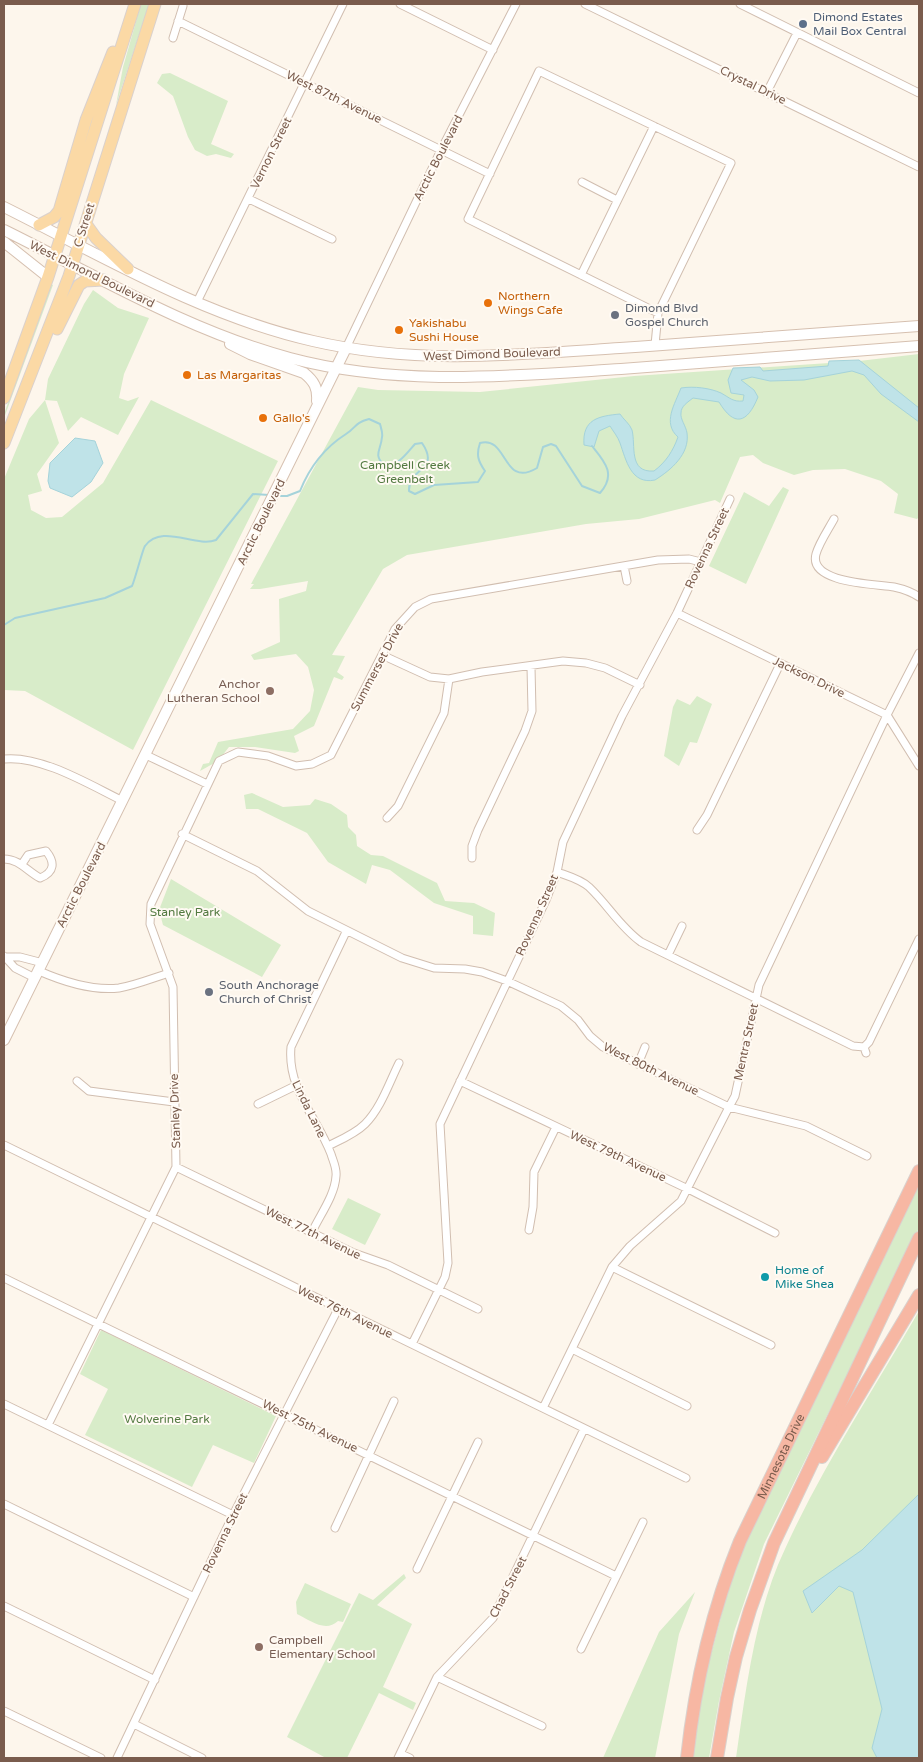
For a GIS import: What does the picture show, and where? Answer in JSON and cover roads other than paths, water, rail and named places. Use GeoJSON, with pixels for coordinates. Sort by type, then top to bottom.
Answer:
{"type":"FeatureCollection","features":[{"type":"Feature","properties":{"kind":"highway","name":"Minnesota Drive"},"geometry":{"type":"LineString","coordinates":[[687,1758],[693,1708],[705,1650],[736,1550],[919,1171]]}},
{"type":"Feature","properties":{"kind":"highway"},"geometry":{"type":"LineString","coordinates":[[717,1758],[727,1698],[745,1625],[774,1544],[919,1238]]}},
{"type":"Feature","properties":{"kind":"highway"},"geometry":{"type":"LineString","coordinates":[[794,1501],[919,1295]]}},
{"type":"Feature","properties":{"kind":"main road","name":"C Street"},"geometry":{"type":"LineString","coordinates":[[4,444],[86,224],[121,105],[155,4]]}},
{"type":"Feature","properties":{"kind":"main road","name":"C Street"},"geometry":{"type":"LineString","coordinates":[[4,398],[62,236],[133,9]]}},
{"type":"Feature","properties":{"kind":"main road"},"geometry":{"type":"LineString","coordinates":[[39,225],[54,218],[59,211],[106,65],[133,9]]}},
{"type":"Feature","properties":{"kind":"main road","name":"West Dimond Boulevard"},"geometry":{"type":"LineString","coordinates":[[4,207],[197,302],[275,331],[346,348],[387,354],[438,358],[525,355],[919,326]]}},
{"type":"Feature","properties":{"kind":"main road"},"geometry":{"type":"LineString","coordinates":[[86,224],[96,238],[128,269]]}},
{"type":"Feature","properties":{"kind":"main road","name":"West Dimond Boulevard"},"geometry":{"type":"LineString","coordinates":[[4,230],[104,280],[200,325],[260,350],[336,368],[385,375],[438,378],[507,376],[919,346]]}},
{"type":"Feature","properties":{"kind":"main road"},"geometry":{"type":"LineString","coordinates":[[4,242],[48,277]]}},
{"type":"Feature","properties":{"kind":"main road"},"geometry":{"type":"LineString","coordinates":[[15,418],[31,394],[51,343],[76,288],[85,281],[104,280]]}},
{"type":"Feature","properties":{"kind":"main road"},"geometry":{"type":"LineString","coordinates":[[200,325],[250,354],[304,373],[311,378],[318,390],[316,409]]}},
{"type":"Feature","properties":{"kind":"main road","name":"Arctic Boulevard"},"geometry":{"type":"LineString","coordinates":[[4,1040],[346,348]]}},
{"type":"Feature","properties":{"kind":"street","name":"Vernon Street"},"geometry":{"type":"LineString","coordinates":[[197,302],[343,4]]}},
{"type":"Feature","properties":{"kind":"street"},"geometry":{"type":"LineString","coordinates":[[400,4],[493,50]]}},
{"type":"Feature","properties":{"kind":"street","name":"Arctic Boulevard"},"geometry":{"type":"LineString","coordinates":[[346,348],[441,150],[516,4]]}},
{"type":"Feature","properties":{"kind":"street","name":"Crystal Drive"},"geometry":{"type":"LineString","coordinates":[[585,4],[919,168]]}},
{"type":"Feature","properties":{"kind":"street"},"geometry":{"type":"LineString","coordinates":[[740,4],[919,93]]}},
{"type":"Feature","properties":{"kind":"street"},"geometry":{"type":"LineString","coordinates":[[173,38],[183,6]]}},
{"type":"Feature","properties":{"kind":"street","name":"West 87th Avenue"},"geometry":{"type":"LineString","coordinates":[[178,22],[490,174]]}},
{"type":"Feature","properties":{"kind":"street"},"geometry":{"type":"LineString","coordinates":[[767,92],[797,33]]}},
{"type":"Feature","properties":{"kind":"street"},"geometry":{"type":"LineString","coordinates":[[656,345],[658,313],[731,163],[539,71],[468,219],[658,313]]}},
{"type":"Feature","properties":{"kind":"street"},"geometry":{"type":"LineString","coordinates":[[581,275],[654,126]]}},
{"type":"Feature","properties":{"kind":"street"},"geometry":{"type":"LineString","coordinates":[[582,182],[618,200]]}},
{"type":"Feature","properties":{"kind":"street"},"geometry":{"type":"LineString","coordinates":[[249,199],[332,239]]}},
{"type":"Feature","properties":{"kind":"street","name":"Rovenna Street"},"geometry":{"type":"LineString","coordinates":[[412,1344],[445,1277],[448,1263],[440,1124],[557,872],[563,842],[622,716],[677,613],[730,499]]}},
{"type":"Feature","properties":{"kind":"street"},"geometry":{"type":"LineString","coordinates":[[834,520],[815,555],[813,563],[821,570],[852,583],[896,587],[919,597]]}},
{"type":"Feature","properties":{"kind":"street","name":"Summerset Drive"},"geometry":{"type":"LineString","coordinates":[[207,784],[220,761],[238,752],[268,756],[296,766],[312,764],[330,755],[402,618],[416,607],[431,599],[624,566],[689,559],[701,562]]}},
{"type":"Feature","properties":{"kind":"street"},"geometry":{"type":"LineString","coordinates":[[624,566],[627,581]]}},
{"type":"Feature","properties":{"kind":"street","name":"Jackson Drive"},"geometry":{"type":"LineString","coordinates":[[677,613],[887,715]]}},
{"type":"Feature","properties":{"kind":"street","name":"Mentra Street"},"geometry":{"type":"LineString","coordinates":[[543,1408],[612,1267],[630,1246],[671,1212],[688,1189],[730,1108],[735,1096],[755,998],[786,924],[919,653]]}},
{"type":"Feature","properties":{"kind":"street"},"geometry":{"type":"LineString","coordinates":[[382,655],[430,677],[449,679],[482,672],[563,661],[586,663],[605,668],[640,685]]}},
{"type":"Feature","properties":{"kind":"street"},"geometry":{"type":"LineString","coordinates":[[697,830],[707,815],[780,664]]}},
{"type":"Feature","properties":{"kind":"street"},"geometry":{"type":"LineString","coordinates":[[472,858],[472,846],[478,830],[525,732],[532,711],[531,666]]}},
{"type":"Feature","properties":{"kind":"street"},"geometry":{"type":"LineString","coordinates":[[387,818],[398,806],[444,713],[449,679]]}},
{"type":"Feature","properties":{"kind":"street"},"geometry":{"type":"LineString","coordinates":[[887,715],[919,766]]}},
{"type":"Feature","properties":{"kind":"street"},"geometry":{"type":"LineString","coordinates":[[146,755],[207,784]]}},
{"type":"Feature","properties":{"kind":"street"},"geometry":{"type":"LineString","coordinates":[[4,758],[39,763],[68,774],[123,801]]}},
{"type":"Feature","properties":{"kind":"street","name":"Stanley Drive"},"geometry":{"type":"LineString","coordinates":[[48,1425],[176,1167],[173,987],[150,924],[151,904],[182,834],[207,784]]}},
{"type":"Feature","properties":{"kind":"street","name":"West 80th Avenue"},"geometry":{"type":"LineString","coordinates":[[182,834],[257,871],[308,911],[346,932],[417,964],[434,968],[465,969],[507,981],[561,1006],[578,1020],[590,1036],[603,1047],[730,1108],[806,1126],[867,1156]]}},
{"type":"Feature","properties":{"kind":"street"},"geometry":{"type":"LineString","coordinates":[[4,859],[22,864],[40,878],[48,875],[54,866],[53,859],[46,851],[28,855],[22,864]]}},
{"type":"Feature","properties":{"kind":"street"},"geometry":{"type":"LineString","coordinates":[[557,872],[576,878],[588,887],[627,932],[641,942],[865,1050],[919,938]]}},
{"type":"Feature","properties":{"kind":"street"},"geometry":{"type":"LineString","coordinates":[[668,955],[682,926]]}},
{"type":"Feature","properties":{"kind":"street","name":"Linda Lane"},"geometry":{"type":"LineString","coordinates":[[312,1232],[334,1187],[336,1170],[328,1146],[295,1086],[290,1060],[291,1047],[346,932]]}},
{"type":"Feature","properties":{"kind":"street"},"geometry":{"type":"LineString","coordinates":[[4,957],[20,957],[39,971]]}},
{"type":"Feature","properties":{"kind":"street"},"geometry":{"type":"LineString","coordinates":[[4,957],[15,968],[39,971],[103,989],[121,988],[169,973]]}},
{"type":"Feature","properties":{"kind":"street"},"geometry":{"type":"LineString","coordinates":[[638,1064],[644,1047]]}},
{"type":"Feature","properties":{"kind":"street"},"geometry":{"type":"LineString","coordinates":[[328,1146],[365,1124],[375,1111],[399,1063]]}},
{"type":"Feature","properties":{"kind":"street","name":"West 79th Avenue"},"geometry":{"type":"LineString","coordinates":[[460,1080],[556,1128],[688,1189],[775,1233]]}},
{"type":"Feature","properties":{"kind":"street"},"geometry":{"type":"LineString","coordinates":[[77,1081],[89,1091],[174,1102]]}},
{"type":"Feature","properties":{"kind":"street"},"geometry":{"type":"LineString","coordinates":[[258,1104],[295,1086]]}},
{"type":"Feature","properties":{"kind":"street"},"geometry":{"type":"LineString","coordinates":[[529,1230],[533,1207],[534,1172],[556,1128]]}},
{"type":"Feature","properties":{"kind":"street","name":"West 76th Avenue"},"geometry":{"type":"LineString","coordinates":[[4,1145],[543,1408],[584,1430],[686,1478]]}},
{"type":"Feature","properties":{"kind":"street","name":"West 77th Avenue"},"geometry":{"type":"LineString","coordinates":[[176,1167],[354,1253],[388,1265],[478,1308]]}},
{"type":"Feature","properties":{"kind":"street"},"geometry":{"type":"LineString","coordinates":[[612,1267],[771,1345]]}},
{"type":"Feature","properties":{"kind":"street","name":"West 75th Avenue"},"geometry":{"type":"LineString","coordinates":[[4,1278],[616,1576]]}},
{"type":"Feature","properties":{"kind":"street","name":"Rovenna Street"},"geometry":{"type":"LineString","coordinates":[[117,1758],[283,1413],[338,1309]]}},
{"type":"Feature","properties":{"kind":"street"},"geometry":{"type":"LineString","coordinates":[[572,1349],[687,1406]]}},
{"type":"Feature","properties":{"kind":"street"},"geometry":{"type":"LineString","coordinates":[[335,1528],[394,1401]]}},
{"type":"Feature","properties":{"kind":"street"},"geometry":{"type":"LineString","coordinates":[[4,1404],[233,1515]]}},
{"type":"Feature","properties":{"kind":"street","name":"Chad Street"},"geometry":{"type":"LineString","coordinates":[[399,1756],[437,1677],[493,1618],[584,1430]]}},
{"type":"Feature","properties":{"kind":"street"},"geometry":{"type":"LineString","coordinates":[[417,1568],[478,1442]]}},
{"type":"Feature","properties":{"kind":"street"},"geometry":{"type":"LineString","coordinates":[[4,1504],[194,1597]]}},
{"type":"Feature","properties":{"kind":"street"},"geometry":{"type":"LineString","coordinates":[[581,1648],[643,1522]]}},
{"type":"Feature","properties":{"kind":"street"},"geometry":{"type":"LineString","coordinates":[[4,1606],[155,1680]]}},
{"type":"Feature","properties":{"kind":"street"},"geometry":{"type":"LineString","coordinates":[[437,1677],[542,1726]]}},
{"type":"Feature","properties":{"kind":"street"},"geometry":{"type":"LineString","coordinates":[[4,1711],[101,1758]]}},
{"type":"Feature","properties":{"kind":"street"},"geometry":{"type":"LineString","coordinates":[[134,1724],[202,1758]]}},
{"type":"Feature","properties":{"kind":"street"},"geometry":{"type":"LineString","coordinates":[[399,1756],[410,1758]]}},
{"type":"Feature","properties":{"kind":"water"},"geometry":{"type":"Polygon","coordinates":[[[859,360],[919,408],[919,422],[881,394],[864,375],[852,371],[804,380],[770,381],[752,377],[741,380],[754,390],[758,397],[754,406],[745,417],[735,419],[730,416],[719,402],[693,398],[685,404],[681,415],[687,433],[686,448],[678,461],[655,480],[647,481],[635,475],[627,463],[619,441],[610,426],[599,431],[594,447],[584,445],[586,429],[593,420],[620,414],[632,430],[637,463],[640,468],[654,471],[669,456],[678,437],[673,432],[670,420],[681,388],[691,387],[717,391],[734,400],[743,401],[744,395],[731,393],[728,380],[733,368],[760,367],[763,371],[828,366],[829,361],[859,360]]]}},
{"type":"Feature","properties":{"kind":"water"},"geometry":{"type":"Polygon","coordinates":[[[75,438],[95,441],[103,463],[91,482],[72,497],[50,488],[48,481],[50,463],[75,438]]]}},
{"type":"Feature","properties":{"kind":"water"},"geometry":{"type":"Polygon","coordinates":[[[919,1494],[919,1758],[877,1758],[872,1748],[882,1709],[853,1592],[839,1586],[812,1613],[803,1591],[862,1550],[919,1494]]]}},
{"type":"Feature","properties":{"kind":"waterway"},"geometry":{"type":"LineString","coordinates":[[277,496],[287,496],[300,491],[318,458],[338,439],[350,432],[358,424],[369,419],[380,424],[382,430],[378,455],[384,465],[394,464],[415,444],[422,443],[427,452],[428,459],[410,483],[409,491],[415,494],[434,485],[478,482],[485,471],[478,458],[480,443],[489,443],[496,446],[511,467],[517,472],[526,473],[537,468],[543,447],[551,444],[556,446],[582,486],[600,493],[608,480],[607,468],[592,446]]}},
{"type":"Feature","properties":{"kind":"waterway"},"geometry":{"type":"LineString","coordinates":[[4,625],[15,618],[105,598],[132,586],[144,548],[152,539],[160,536],[169,536],[208,542],[216,540],[253,494],[269,495]]}},
{"type":"Feature","properties":{"kind":"place","name":"Dimond Estates Mail Box Central"},"geometry":{"type":"Point","coordinates":[803,24]}},
{"type":"Feature","properties":{"kind":"place","name":"Northern Wings Cafe"},"geometry":{"type":"Point","coordinates":[488,303]}},
{"type":"Feature","properties":{"kind":"place","name":"Dimond Blvd Gospel Church"},"geometry":{"type":"Point","coordinates":[615,315]}},
{"type":"Feature","properties":{"kind":"place","name":"Yakishabu Sushi House"},"geometry":{"type":"Point","coordinates":[399,330]}},
{"type":"Feature","properties":{"kind":"place","name":"Las Margaritas"},"geometry":{"type":"Point","coordinates":[187,375]}},
{"type":"Feature","properties":{"kind":"place","name":"Gallo's"},"geometry":{"type":"Point","coordinates":[263,418]}},
{"type":"Feature","properties":{"kind":"place","name":"Anchor Lutheran School"},"geometry":{"type":"Point","coordinates":[270,691]}},
{"type":"Feature","properties":{"kind":"place","name":"South Anchorage Church of Christ"},"geometry":{"type":"Point","coordinates":[209,992]}},
{"type":"Feature","properties":{"kind":"place","name":"Home of Mike Shea"},"geometry":{"type":"Point","coordinates":[765,1277]}},
{"type":"Feature","properties":{"kind":"place","name":"Campbell Elementary School"},"geometry":{"type":"Point","coordinates":[259,1647]}},
{"type":"Feature","properties":{"kind":"park label","name":"Campbell Creek Greenbelt"},"geometry":{"type":"Point","coordinates":[405,472]}},
{"type":"Feature","properties":{"kind":"park label","name":"Stanley Park"},"geometry":{"type":"Point","coordinates":[185,912]}},
{"type":"Feature","properties":{"kind":"park label","name":"Wolverine Park"},"geometry":{"type":"Point","coordinates":[167,1419]}}]}
